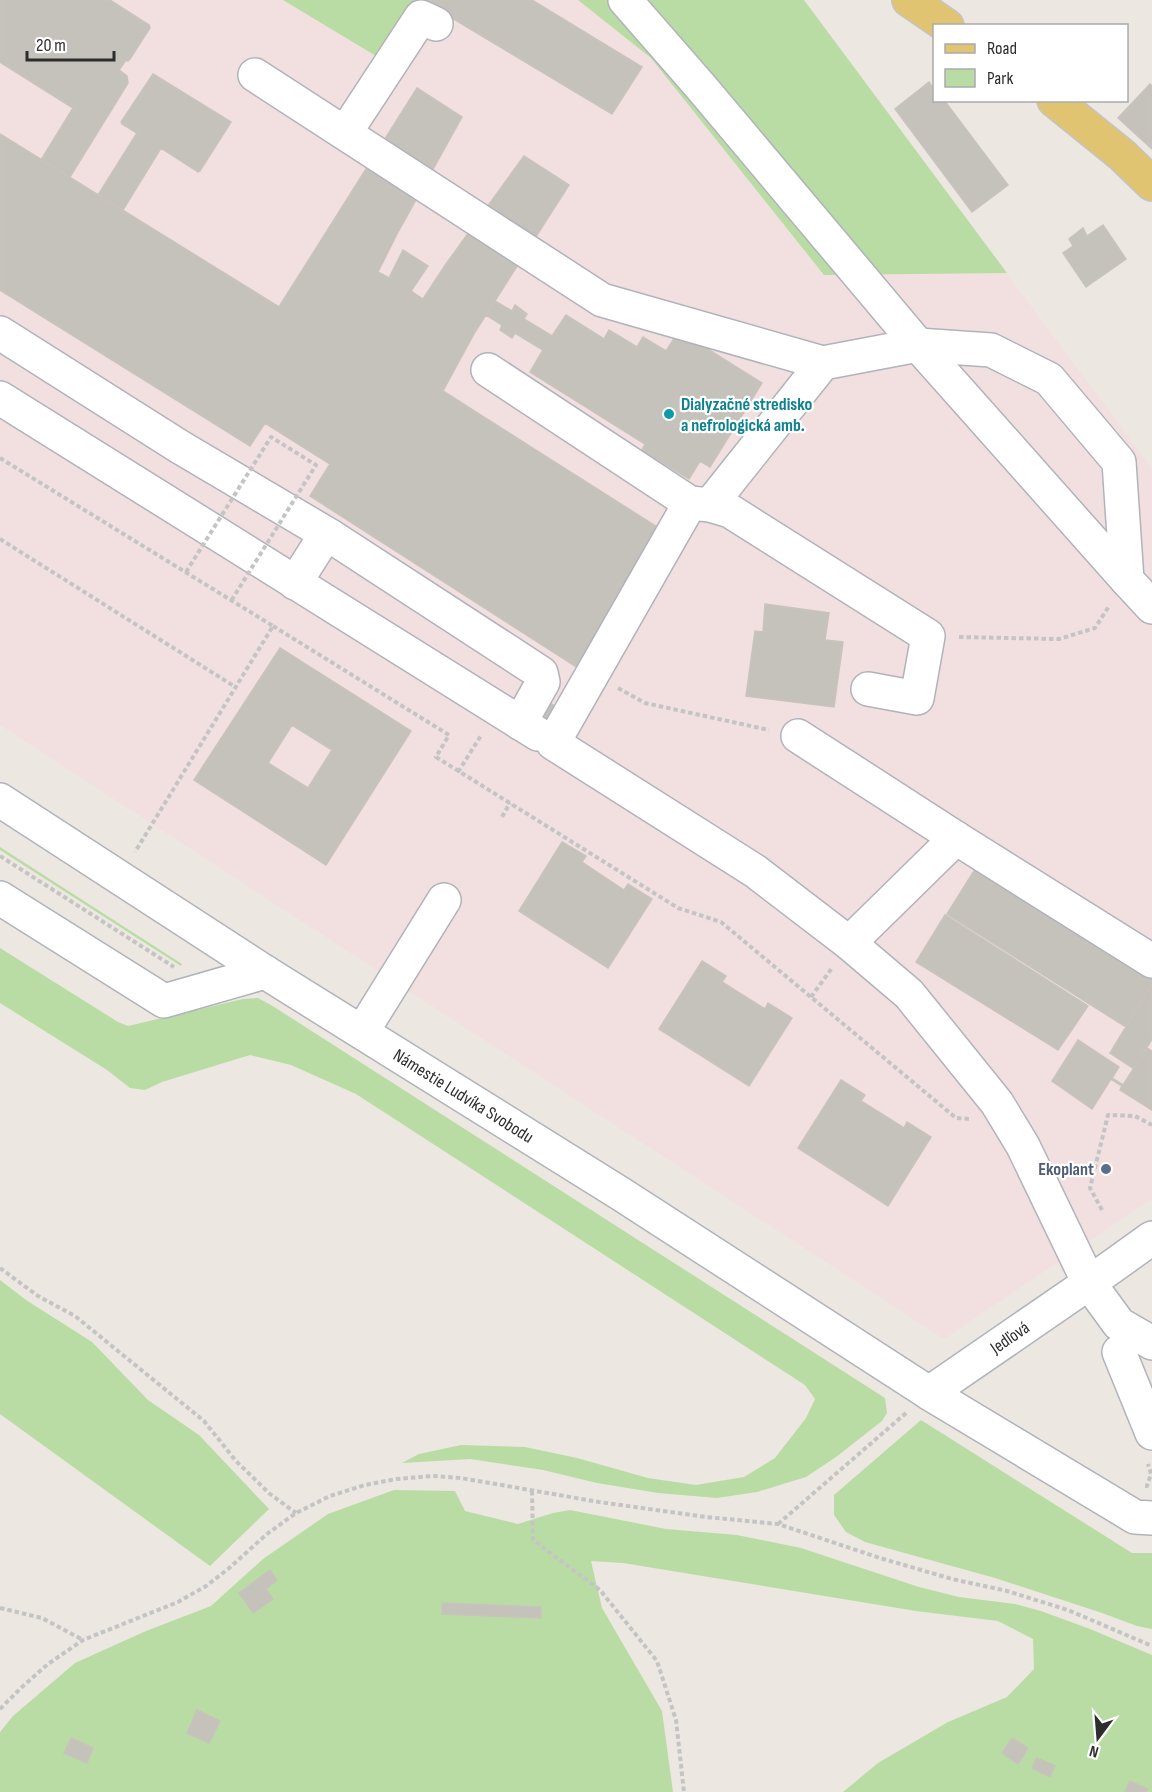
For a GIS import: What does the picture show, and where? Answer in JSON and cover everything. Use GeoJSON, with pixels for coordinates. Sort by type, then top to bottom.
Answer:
{"type":"FeatureCollection","features":[{"type":"Feature","properties":{"kind":"main road"},"geometry":{"type":"LineString","coordinates":[[909,0],[944,24]]}},
{"type":"Feature","properties":{"kind":"main road"},"geometry":{"type":"LineString","coordinates":[[1057,102],[1122,155],[1152,184]]}},
{"type":"Feature","properties":{"kind":"street"},"geometry":{"type":"LineString","coordinates":[[625,0],[918,345],[1152,607]]}},
{"type":"Feature","properties":{"kind":"street"},"geometry":{"type":"LineString","coordinates":[[345,133],[421,16],[436,24]]}},
{"type":"Feature","properties":{"kind":"street"},"geometry":{"type":"LineString","coordinates":[[255,75],[602,300],[823,363],[918,345],[991,350],[1049,379],[1119,462],[1127,580]]}},
{"type":"Feature","properties":{"kind":"street"},"geometry":{"type":"LineString","coordinates":[[0,333],[180,447],[326,534],[541,673],[543,682],[509,717]]}},
{"type":"Feature","properties":{"kind":"street"},"geometry":{"type":"LineString","coordinates":[[553,743],[700,504],[823,363]]}},
{"type":"Feature","properties":{"kind":"street"},"geometry":{"type":"LineString","coordinates":[[488,370],[700,504],[730,512],[928,636],[917,698],[868,689]]}},
{"type":"Feature","properties":{"kind":"street"},"geometry":{"type":"LineString","coordinates":[[0,398],[755,871],[849,943],[909,994],[997,1102],[1023,1146],[1089,1284],[1119,1324],[1152,1343]]}},
{"type":"Feature","properties":{"kind":"street"},"geometry":{"type":"LineString","coordinates":[[295,583],[326,534]]}},
{"type":"Feature","properties":{"kind":"street"},"geometry":{"type":"LineString","coordinates":[[798,736],[1152,961]]}},
{"type":"Feature","properties":{"kind":"street","name":"Námestie Ludvíka Svobodu"},"geometry":{"type":"LineString","coordinates":[[0,800],[265,972],[621,1194],[929,1393],[1135,1517],[1152,1518]]}},
{"type":"Feature","properties":{"kind":"street"},"geometry":{"type":"LineString","coordinates":[[849,943],[956,838]]}},
{"type":"Feature","properties":{"kind":"street"},"geometry":{"type":"LineString","coordinates":[[0,898],[160,1000],[164,1001],[265,972]]}},
{"type":"Feature","properties":{"kind":"street"},"geometry":{"type":"LineString","coordinates":[[362,1032],[444,900]]}},
{"type":"Feature","properties":{"kind":"street","name":"Jedľová"},"geometry":{"type":"LineString","coordinates":[[929,1393],[1089,1284],[1152,1238]]}},
{"type":"Feature","properties":{"kind":"street"},"geometry":{"type":"LineString","coordinates":[[1119,1352],[1150,1448]]}},
{"type":"Feature","properties":{"kind":"path"},"geometry":{"type":"LineString","coordinates":[[186,572],[271,437],[316,465],[231,601]]}},
{"type":"Feature","properties":{"kind":"path"},"geometry":{"type":"LineString","coordinates":[[0,458],[449,735],[436,757],[459,772],[678,908],[721,922],[956,1118],[1007,1120]]}},
{"type":"Feature","properties":{"kind":"path"},"geometry":{"type":"LineString","coordinates":[[0,539],[237,688]]}},
{"type":"Feature","properties":{"kind":"path"},"geometry":{"type":"LineString","coordinates":[[928,636],[1059,639],[1095,628],[1127,580]]}},
{"type":"Feature","properties":{"kind":"path"},"geometry":{"type":"LineString","coordinates":[[135,852],[273,626]]}},
{"type":"Feature","properties":{"kind":"path"},"geometry":{"type":"LineString","coordinates":[[645,703],[798,736]]}},
{"type":"Feature","properties":{"kind":"path"},"geometry":{"type":"LineString","coordinates":[[459,772],[509,717]]}},
{"type":"Feature","properties":{"kind":"path"},"geometry":{"type":"LineString","coordinates":[[502,817],[510,803]]}},
{"type":"Feature","properties":{"kind":"path"},"geometry":{"type":"LineString","coordinates":[[0,856],[210,988]]}},
{"type":"Feature","properties":{"kind":"path"},"geometry":{"type":"LineString","coordinates":[[1102,1210],[1090,1188],[1108,1115],[1135,1116],[1152,1125]]}},
{"type":"Feature","properties":{"kind":"path"},"geometry":{"type":"LineString","coordinates":[[0,1268],[38,1296],[75,1316],[204,1421],[236,1461],[270,1494],[296,1513]]}},
{"type":"Feature","properties":{"kind":"path"},"geometry":{"type":"LineString","coordinates":[[778,1524],[929,1393]]}},
{"type":"Feature","properties":{"kind":"path"},"geometry":{"type":"LineString","coordinates":[[1137,1489],[1147,1486],[1151,1474],[1150,1448]]}},
{"type":"Feature","properties":{"kind":"path"},"geometry":{"type":"LineString","coordinates":[[0,1709],[48,1664],[82,1640],[178,1602],[206,1586],[267,1534],[296,1513],[330,1496],[365,1485],[396,1479],[432,1476],[461,1478],[706,1517],[778,1524],[880,1558],[952,1579],[1007,1591],[1068,1610],[1152,1646]]}},
{"type":"Feature","properties":{"kind":"path"},"geometry":{"type":"LineString","coordinates":[[532,1491],[533,1540],[600,1590],[657,1661],[675,1720],[684,1792]]}},
{"type":"Feature","properties":{"kind":"path"},"geometry":{"type":"LineString","coordinates":[[0,1608],[42,1618],[82,1640]]}},
{"type":"Feature","properties":{"kind":"shaded area"},"geometry":{"type":"Polygon","coordinates":[[[0,0],[804,0],[1152,469],[1152,1199],[944,1339],[0,725],[0,0]]]}},
{"type":"Feature","properties":{"kind":"green space"},"geometry":{"type":"Polygon","coordinates":[[[283,0],[426,0],[381,59],[283,0]]]}},
{"type":"Feature","properties":{"kind":"green space"},"geometry":{"type":"Polygon","coordinates":[[[578,0],[804,0],[1007,273],[824,275],[651,58],[578,0]]]}},
{"type":"Feature","properties":{"kind":"green space"},"geometry":{"type":"Polygon","coordinates":[[[0,847],[182,964],[181,966],[0,850],[0,847]]]}},
{"type":"Feature","properties":{"kind":"green space"},"geometry":{"type":"Polygon","coordinates":[[[0,948],[128,1026],[243,999],[258,998],[885,1398],[887,1413],[882,1421],[806,1477],[757,1492],[717,1498],[658,1493],[597,1483],[543,1470],[470,1459],[402,1463],[419,1454],[461,1445],[525,1447],[577,1458],[648,1478],[696,1485],[744,1477],[775,1458],[806,1418],[815,1399],[805,1385],[356,1094],[291,1065],[250,1055],[162,1082],[145,1090],[130,1088],[107,1070],[0,1003],[0,948]]]}},
{"type":"Feature","properties":{"kind":"green space"},"geometry":{"type":"Polygon","coordinates":[[[0,1280],[26,1300],[92,1342],[148,1400],[199,1435],[269,1509],[210,1566],[0,1414],[0,1280]]]}},
{"type":"Feature","properties":{"kind":"green space"},"geometry":{"type":"Polygon","coordinates":[[[921,1420],[1132,1553],[1152,1553],[1152,1629],[995,1578],[865,1542],[846,1532],[834,1515],[834,1495],[921,1420]]]}},
{"type":"Feature","properties":{"kind":"green space"},"geometry":{"type":"Polygon","coordinates":[[[394,1490],[455,1491],[465,1511],[518,1524],[570,1510],[666,1529],[737,1535],[801,1548],[919,1587],[959,1597],[1015,1604],[1090,1629],[1152,1655],[1152,1792],[843,1792],[878,1763],[948,1722],[1007,1697],[1034,1669],[1033,1639],[998,1621],[916,1611],[623,1563],[591,1561],[602,1608],[662,1711],[673,1792],[0,1792],[0,1732],[13,1716],[75,1663],[146,1631],[211,1606],[263,1559],[328,1514],[394,1490]]]}},
{"type":"Feature","properties":{"kind":"building"},"geometry":{"type":"Polygon","coordinates":[[[0,0],[110,0],[149,25],[150,28],[130,59],[126,60],[119,70],[127,76],[128,83],[70,177],[41,160],[73,108],[0,62],[0,0]]]}},
{"type":"Feature","properties":{"kind":"building"},"geometry":{"type":"Polygon","coordinates":[[[422,0],[532,0],[642,67],[612,114],[422,0]]]}},
{"type":"Feature","properties":{"kind":"building"},"geometry":{"type":"Polygon","coordinates":[[[153,74],[231,122],[198,172],[161,148],[123,210],[98,195],[137,133],[121,122],[153,74]]]}},
{"type":"Feature","properties":{"kind":"building"},"geometry":{"type":"Polygon","coordinates":[[[929,82],[933,88],[933,102],[946,102],[1008,185],[972,212],[895,109],[929,82]]]}},
{"type":"Feature","properties":{"kind":"building"},"geometry":{"type":"Polygon","coordinates":[[[1150,84],[1152,86],[1152,149],[1118,118],[1150,84]]]}},
{"type":"Feature","properties":{"kind":"building"},"geometry":{"type":"Polygon","coordinates":[[[417,88],[462,117],[378,272],[389,278],[403,250],[428,266],[411,291],[423,299],[524,156],[569,185],[475,332],[443,391],[665,532],[578,668],[310,496],[330,464],[265,423],[250,446],[0,290],[0,134],[279,307],[417,88]]]}},
{"type":"Feature","properties":{"kind":"building"},"geometry":{"type":"Polygon","coordinates":[[[1103,225],[1126,259],[1086,287],[1063,253],[1073,246],[1069,239],[1083,228],[1087,236],[1103,225]]]}},
{"type":"Feature","properties":{"kind":"building","name":"Dialyzačné stredisko a nefrologická amb."},"geometry":{"type":"Polygon","coordinates":[[[495,301],[512,311],[515,305],[527,314],[524,319],[552,336],[566,315],[604,339],[609,330],[637,347],[643,337],[666,351],[679,331],[762,383],[710,467],[700,461],[689,479],[642,450],[645,444],[530,372],[543,350],[515,333],[512,338],[500,330],[502,325],[486,315],[495,301]]]}},
{"type":"Feature","properties":{"kind":"building"},"geometry":{"type":"Polygon","coordinates":[[[765,604],[829,613],[825,640],[843,642],[834,707],[746,696],[755,631],[763,632],[765,604]]]}},
{"type":"Feature","properties":{"kind":"building"},"geometry":{"type":"Polygon","coordinates":[[[280,648],[411,731],[326,865],[194,780],[280,648]],[[292,725],[268,763],[308,788],[332,750],[292,725]]]}},
{"type":"Feature","properties":{"kind":"building"},"geometry":{"type":"Polygon","coordinates":[[[546,700],[556,707],[544,726],[534,720],[546,700]]]}},
{"type":"Feature","properties":{"kind":"building"},"geometry":{"type":"Polygon","coordinates":[[[562,842],[586,856],[582,862],[624,890],[628,884],[652,899],[608,968],[519,911],[562,842]]]}},
{"type":"Feature","properties":{"kind":"building"},"geometry":{"type":"Polygon","coordinates":[[[977,866],[1152,979],[1152,984],[1126,1027],[947,914],[977,866]]]}},
{"type":"Feature","properties":{"kind":"building"},"geometry":{"type":"Polygon","coordinates":[[[945,915],[1088,1006],[1058,1050],[916,962],[945,915]]]}},
{"type":"Feature","properties":{"kind":"building"},"geometry":{"type":"Polygon","coordinates":[[[702,961],[726,976],[722,982],[765,1009],[768,1003],[792,1018],[749,1086],[659,1029],[702,961]]]}},
{"type":"Feature","properties":{"kind":"building"},"geometry":{"type":"Polygon","coordinates":[[[1152,984],[1152,1039],[1134,1069],[1110,1053],[1152,984]]]}},
{"type":"Feature","properties":{"kind":"building"},"geometry":{"type":"Polygon","coordinates":[[[1078,1040],[1119,1067],[1112,1078],[1123,1085],[1147,1048],[1152,1051],[1152,1110],[1120,1090],[1122,1086],[1111,1079],[1092,1109],[1052,1081],[1078,1040]]]}},
{"type":"Feature","properties":{"kind":"building"},"geometry":{"type":"Polygon","coordinates":[[[841,1080],[865,1095],[861,1101],[904,1128],[907,1122],[931,1137],[888,1206],[798,1148],[841,1080]]]}},
{"type":"Feature","properties":{"kind":"building"},"geometry":{"type":"Polygon","coordinates":[[[270,1570],[277,1580],[266,1589],[273,1599],[253,1613],[239,1593],[270,1570]]]}},
{"type":"Feature","properties":{"kind":"building"},"geometry":{"type":"Polygon","coordinates":[[[442,1603],[541,1607],[541,1618],[442,1614],[442,1603]]]}},
{"type":"Feature","properties":{"kind":"building"},"geometry":{"type":"Polygon","coordinates":[[[197,1710],[220,1721],[209,1743],[187,1733],[197,1710]]]}},
{"type":"Feature","properties":{"kind":"building"},"geometry":{"type":"Polygon","coordinates":[[[71,1738],[93,1748],[87,1763],[64,1753],[71,1738]]]}},
{"type":"Feature","properties":{"kind":"building"},"geometry":{"type":"Polygon","coordinates":[[[1012,1738],[1028,1748],[1018,1764],[1002,1753],[1012,1738]]]}},
{"type":"Feature","properties":{"kind":"building"},"geometry":{"type":"Polygon","coordinates":[[[1037,1758],[1055,1766],[1050,1777],[1032,1768],[1037,1758]]]}},
{"type":"Feature","properties":{"kind":"building"},"geometry":{"type":"Polygon","coordinates":[[[1130,1781],[1148,1789],[1146,1792],[1125,1792],[1130,1781]]]}},
{"type":"Feature","properties":{"kind":"place","name":"Dialyzačné stredisko a nefrologická amb."},"geometry":{"type":"Point","coordinates":[669,414]}},
{"type":"Feature","properties":{"kind":"place","name":"Ekoplant"},"geometry":{"type":"Point","coordinates":[1106,1169]}}]}
